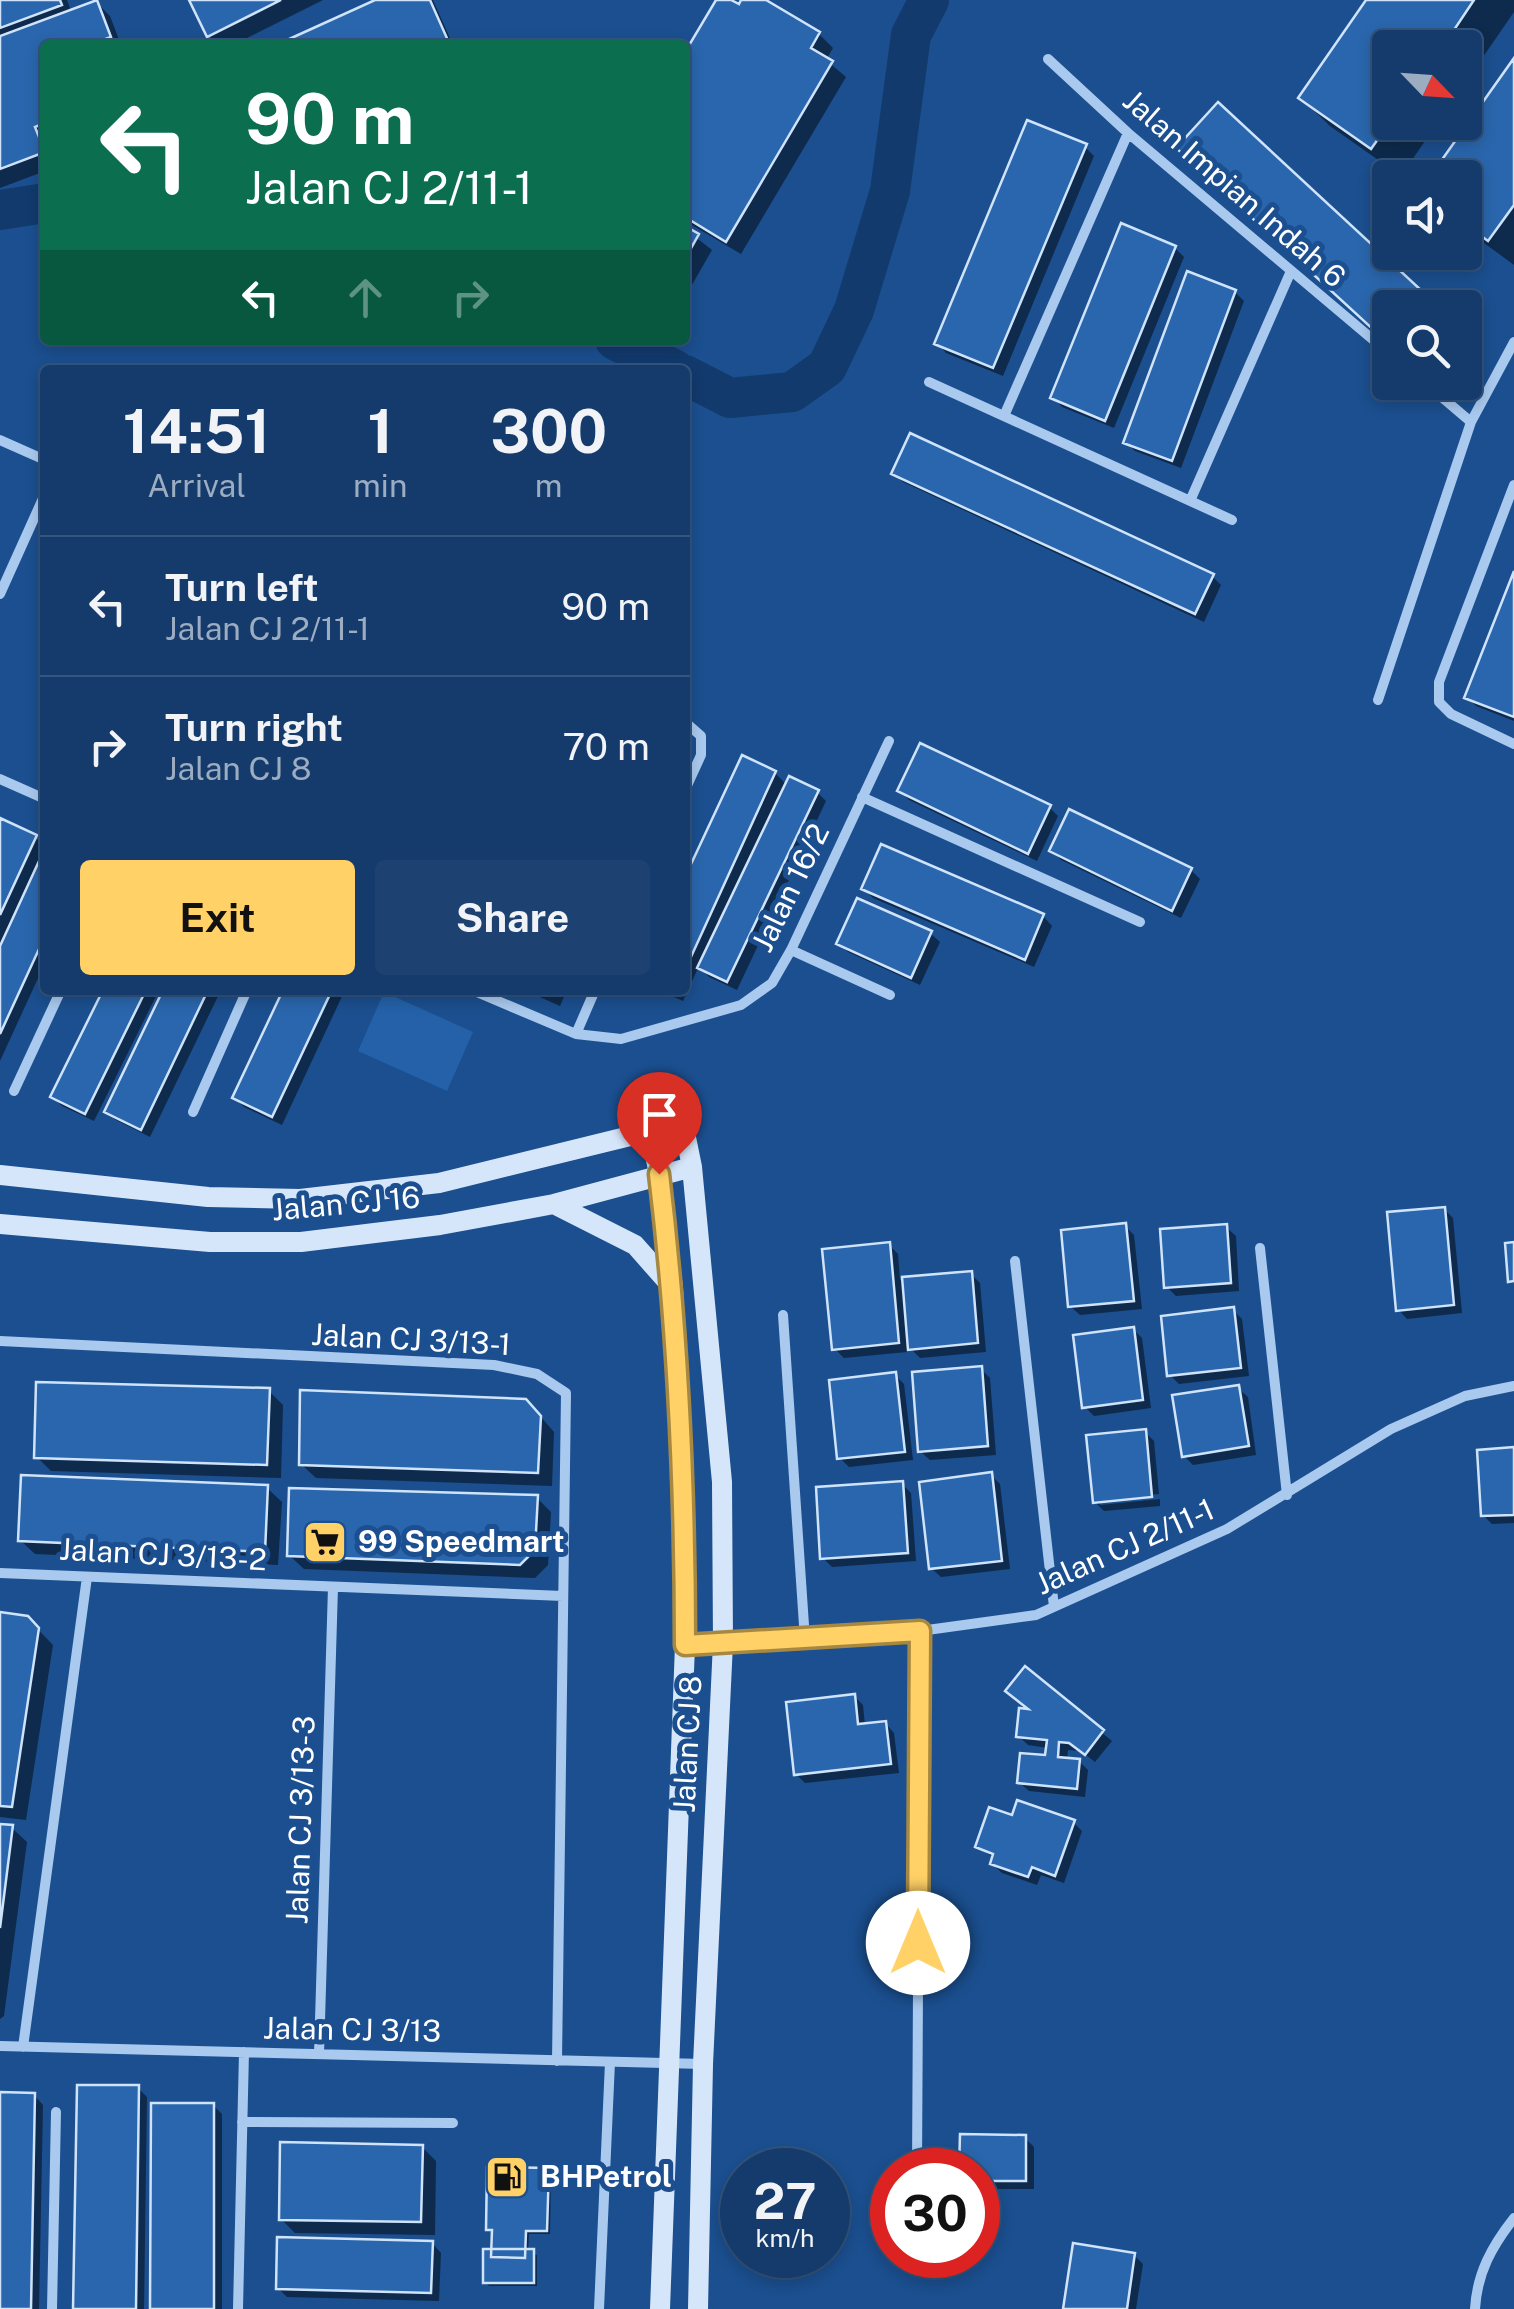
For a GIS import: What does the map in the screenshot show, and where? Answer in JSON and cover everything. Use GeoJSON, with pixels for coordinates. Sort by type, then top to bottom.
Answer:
{"type":"FeatureCollection","features":[{"type":"Feature","properties":{"kind":"street","name":"Jalan Impian Indah 6"},"geometry":{"type":"LineString","coordinates":[[1048,59],[1128,133],[1372,339]]}},
{"type":"Feature","properties":{"kind":"street"},"geometry":{"type":"LineString","coordinates":[[1004,416],[1128,133]]}},
{"type":"Feature","properties":{"kind":"street"},"geometry":{"type":"LineString","coordinates":[[1190,501],[1292,271]]}},
{"type":"Feature","properties":{"kind":"street"},"geometry":{"type":"LineString","coordinates":[[1378,700],[1471,422],[1514,342]]}},
{"type":"Feature","properties":{"kind":"street"},"geometry":{"type":"LineString","coordinates":[[929,382],[1232,520]]}},
{"type":"Feature","properties":{"kind":"street"},"geometry":{"type":"LineString","coordinates":[[1445,400],[1471,422]]}},
{"type":"Feature","properties":{"kind":"street"},"geometry":{"type":"LineString","coordinates":[[0,440],[40,458]]}},
{"type":"Feature","properties":{"kind":"street"},"geometry":{"type":"LineString","coordinates":[[1514,485],[1439,682],[1439,702],[1451,714],[1514,744]]}},
{"type":"Feature","properties":{"kind":"street"},"geometry":{"type":"LineString","coordinates":[[0,594],[40,505]]}},
{"type":"Feature","properties":{"kind":"street"},"geometry":{"type":"LineString","coordinates":[[690,726],[701,736],[700,755],[690,778]]}},
{"type":"Feature","properties":{"kind":"street","name":"Jalan 16/2"},"geometry":{"type":"LineString","coordinates":[[484,995],[576,1034],[621,1039],[740,1006],[772,984],[791,950],[888,741]]}},
{"type":"Feature","properties":{"kind":"street"},"geometry":{"type":"LineString","coordinates":[[0,779],[40,797]]}},
{"type":"Feature","properties":{"kind":"street"},"geometry":{"type":"LineString","coordinates":[[862,797],[1140,922]]}},
{"type":"Feature","properties":{"kind":"street"},"geometry":{"type":"LineString","coordinates":[[791,950],[890,995]]}},
{"type":"Feature","properties":{"kind":"street"},"geometry":{"type":"LineString","coordinates":[[14,1091],[59,995]]}},
{"type":"Feature","properties":{"kind":"street"},"geometry":{"type":"LineString","coordinates":[[193,1112],[245,995]]}},
{"type":"Feature","properties":{"kind":"street"},"geometry":{"type":"LineString","coordinates":[[576,1034],[593,995]]}},
{"type":"Feature","properties":{"kind":"street","name":"Jalan CJ 16"},"geometry":{"type":"LineString","coordinates":[[0,1176],[208,1197],[300,1199],[440,1183],[683,1123]]}},
{"type":"Feature","properties":{"kind":"street","name":"Jalan CJ 8"},"geometry":{"type":"LineString","coordinates":[[683,1123],[692,1167],[722,1482],[723,1643],[703,2064],[698,2309]]}},
{"type":"Feature","properties":{"kind":"street","name":"Jalan CJ 8"},"geometry":{"type":"LineString","coordinates":[[650,1132],[673,1288],[684,1480],[685,1645],[660,2309]]}},
{"type":"Feature","properties":{"kind":"street","name":"Jalan CJ 16"},"geometry":{"type":"LineString","coordinates":[[0,1224],[210,1242],[301,1242],[440,1226],[554,1204],[692,1167]]}},
{"type":"Feature","properties":{"kind":"street"},"geometry":{"type":"LineString","coordinates":[[554,1204],[635,1245],[673,1288]]}},
{"type":"Feature","properties":{"kind":"street"},"geometry":{"type":"LineString","coordinates":[[1260,1248],[1287,1495]]}},
{"type":"Feature","properties":{"kind":"street"},"geometry":{"type":"LineString","coordinates":[[1014,1261],[1054,1607]]}},
{"type":"Feature","properties":{"kind":"street"},"geometry":{"type":"LineString","coordinates":[[783,1315],[805,1640]]}},
{"type":"Feature","properties":{"kind":"street","name":"Jalan CJ 3/13-1"},"geometry":{"type":"LineString","coordinates":[[0,1341],[494,1365],[536,1374],[566,1393],[557,2061]]}},
{"type":"Feature","properties":{"kind":"street","name":"Jalan CJ 2/11-1"},"geometry":{"type":"LineString","coordinates":[[685,1645],[920,1631],[1036,1615],[1227,1530],[1391,1429],[1465,1396],[1514,1386]]}},
{"type":"Feature","properties":{"kind":"street","name":"Jalan CJ 3/13-2"},"geometry":{"type":"LineString","coordinates":[[0,1573],[563,1596]]}},
{"type":"Feature","properties":{"kind":"street"},"geometry":{"type":"LineString","coordinates":[[23,2047],[87,1577]]}},
{"type":"Feature","properties":{"kind":"street","name":"Jalan CJ 3/13-3"},"geometry":{"type":"LineString","coordinates":[[320,2054],[333,1587]]}},
{"type":"Feature","properties":{"kind":"street"},"geometry":{"type":"LineString","coordinates":[[917,2148],[920,1631]]}},
{"type":"Feature","properties":{"kind":"street","name":"Jalan CJ 3/13"},"geometry":{"type":"LineString","coordinates":[[0,2046],[703,2064]]}},
{"type":"Feature","properties":{"kind":"street"},"geometry":{"type":"LineString","coordinates":[[238,2309],[244,2052]]}},
{"type":"Feature","properties":{"kind":"street"},"geometry":{"type":"LineString","coordinates":[[600,2309],[610,2062]]}},
{"type":"Feature","properties":{"kind":"street"},"geometry":{"type":"LineString","coordinates":[[52,2309],[56,2112]]}},
{"type":"Feature","properties":{"kind":"street"},"geometry":{"type":"LineString","coordinates":[[242,2122],[453,2124]]}},
{"type":"Feature","properties":{"kind":"street"},"geometry":{"type":"LineString","coordinates":[[1475,2309],[1476,2286],[1485,2263],[1514,2218]]}},
{"type":"Feature","properties":{"kind":"shaded area"},"geometry":{"type":"Polygon","coordinates":[[[383,995],[391,995],[473,1032],[447,1091],[358,1051],[383,995]]]}},
{"type":"Feature","properties":{"kind":"building"},"geometry":{"type":"Polygon","coordinates":[[[0,0],[60,0],[62,5],[0,28],[0,0]]]}},
{"type":"Feature","properties":{"kind":"building"},"geometry":{"type":"Polygon","coordinates":[[[97,0],[111,37],[40,40],[40,125],[35,127],[40,154],[0,169],[0,36],[97,0]]]}},
{"type":"Feature","properties":{"kind":"building"},"geometry":{"type":"Polygon","coordinates":[[[189,0],[281,0],[207,37],[189,0]]]}},
{"type":"Feature","properties":{"kind":"building"},"geometry":{"type":"Polygon","coordinates":[[[375,0],[430,0],[448,40],[287,40],[375,0]]]}},
{"type":"Feature","properties":{"kind":"building"},"geometry":{"type":"Polygon","coordinates":[[[716,0],[739,4],[741,0],[766,0],[820,32],[811,48],[833,61],[726,242],[690,220],[690,44],[716,0]]]}},
{"type":"Feature","properties":{"kind":"building"},"geometry":{"type":"Polygon","coordinates":[[[1366,0],[1474,0],[1454,30],[1372,30],[1372,140],[1377,140],[1371,149],[1298,98],[1366,0]]]}},
{"type":"Feature","properties":{"kind":"building"},"geometry":{"type":"Polygon","coordinates":[[[1514,58],[1514,205],[1488,241],[1482,237],[1482,160],[1442,160],[1456,140],[1482,140],[1482,103],[1514,58]]]}},
{"type":"Feature","properties":{"kind":"building"},"geometry":{"type":"Polygon","coordinates":[[[1218,102],[1372,245],[1372,270],[1399,270],[1421,290],[1372,290],[1372,328],[1176,148],[1218,102]]]}},
{"type":"Feature","properties":{"kind":"building"},"geometry":{"type":"Polygon","coordinates":[[[1027,120],[1087,144],[993,368],[934,344],[1027,120]]]}},
{"type":"Feature","properties":{"kind":"building"},"geometry":{"type":"Polygon","coordinates":[[[1121,223],[1176,246],[1105,421],[1050,398],[1121,223]]]}},
{"type":"Feature","properties":{"kind":"building"},"geometry":{"type":"Polygon","coordinates":[[[690,229],[699,234],[690,250],[690,229]]]}},
{"type":"Feature","properties":{"kind":"building"},"geometry":{"type":"Polygon","coordinates":[[[1187,271],[1236,290],[1172,461],[1123,443],[1187,271]]]}},
{"type":"Feature","properties":{"kind":"building"},"geometry":{"type":"Polygon","coordinates":[[[910,433],[1214,574],[1195,614],[891,474],[910,433]]]}},
{"type":"Feature","properties":{"kind":"building"},"geometry":{"type":"Polygon","coordinates":[[[1514,571],[1514,717],[1464,698],[1514,571]]]}},
{"type":"Feature","properties":{"kind":"building"},"geometry":{"type":"Polygon","coordinates":[[[920,743],[1051,805],[1028,854],[897,791],[920,743]]]}},
{"type":"Feature","properties":{"kind":"building"},"geometry":{"type":"Polygon","coordinates":[[[742,755],[776,771],[690,959],[690,866],[742,755]]]}},
{"type":"Feature","properties":{"kind":"building"},"geometry":{"type":"Polygon","coordinates":[[[789,776],[819,790],[727,982],[697,968],[789,776]]]}},
{"type":"Feature","properties":{"kind":"building"},"geometry":{"type":"Polygon","coordinates":[[[1069,809],[1192,868],[1172,911],[1049,851],[1069,809]]]}},
{"type":"Feature","properties":{"kind":"building"},"geometry":{"type":"Polygon","coordinates":[[[0,818],[37,835],[0,915],[0,818]]]}},
{"type":"Feature","properties":{"kind":"building"},"geometry":{"type":"Polygon","coordinates":[[[881,844],[1044,914],[1025,960],[861,889],[881,844]]]}},
{"type":"Feature","properties":{"kind":"building"},"geometry":{"type":"Polygon","coordinates":[[[40,859],[40,947],[0,1034],[0,946],[40,859]]]}},
{"type":"Feature","properties":{"kind":"building"},"geometry":{"type":"Polygon","coordinates":[[[857,898],[932,931],[911,978],[836,944],[857,898]]]}},
{"type":"Feature","properties":{"kind":"building"},"geometry":{"type":"Polygon","coordinates":[[[101,995],[144,995],[85,1114],[50,1097],[101,995]]]}},
{"type":"Feature","properties":{"kind":"building"},"geometry":{"type":"Polygon","coordinates":[[[161,995],[206,995],[141,1130],[104,1112],[161,995]]]}},
{"type":"Feature","properties":{"kind":"building"},"geometry":{"type":"Polygon","coordinates":[[[281,995],[330,995],[272,1117],[232,1098],[281,995]]]}},
{"type":"Feature","properties":{"kind":"building"},"geometry":{"type":"Polygon","coordinates":[[[1445,1207],[1454,1305],[1396,1311],[1387,1212],[1445,1207]]]}},
{"type":"Feature","properties":{"kind":"building"},"geometry":{"type":"Polygon","coordinates":[[[1126,1223],[1134,1301],[1068,1307],[1061,1230],[1126,1223]]]}},
{"type":"Feature","properties":{"kind":"building"},"geometry":{"type":"Polygon","coordinates":[[[1227,1224],[1231,1283],[1164,1288],[1160,1229],[1227,1224]]]}},
{"type":"Feature","properties":{"kind":"building"},"geometry":{"type":"Polygon","coordinates":[[[890,1242],[899,1343],[832,1350],[822,1249],[890,1242]]]}},
{"type":"Feature","properties":{"kind":"building"},"geometry":{"type":"Polygon","coordinates":[[[1514,1242],[1514,1281],[1508,1282],[1505,1243],[1514,1242]]]}},
{"type":"Feature","properties":{"kind":"building"},"geometry":{"type":"Polygon","coordinates":[[[972,1271],[978,1343],[908,1350],[902,1277],[972,1271]]]}},
{"type":"Feature","properties":{"kind":"building"},"geometry":{"type":"Polygon","coordinates":[[[1234,1307],[1241,1368],[1167,1376],[1161,1316],[1234,1307]]]}},
{"type":"Feature","properties":{"kind":"building"},"geometry":{"type":"Polygon","coordinates":[[[1134,1327],[1143,1400],[1082,1408],[1073,1335],[1134,1327]]]}},
{"type":"Feature","properties":{"kind":"building"},"geometry":{"type":"Polygon","coordinates":[[[982,1366],[988,1446],[918,1452],[912,1372],[982,1366]]]}},
{"type":"Feature","properties":{"kind":"building"},"geometry":{"type":"Polygon","coordinates":[[[896,1372],[905,1452],[837,1459],[829,1380],[896,1372]]]}},
{"type":"Feature","properties":{"kind":"building"},"geometry":{"type":"Polygon","coordinates":[[[36,1382],[270,1388],[267,1465],[34,1458],[36,1382]]]}},
{"type":"Feature","properties":{"kind":"building"},"geometry":{"type":"Polygon","coordinates":[[[1239,1385],[1249,1446],[1182,1457],[1172,1395],[1239,1385]]]}},
{"type":"Feature","properties":{"kind":"building"},"geometry":{"type":"Polygon","coordinates":[[[300,1390],[526,1399],[541,1416],[538,1473],[299,1465],[300,1390]]]}},
{"type":"Feature","properties":{"kind":"building"},"geometry":{"type":"Polygon","coordinates":[[[1146,1429],[1152,1497],[1093,1503],[1086,1435],[1146,1429]]]}},
{"type":"Feature","properties":{"kind":"building"},"geometry":{"type":"Polygon","coordinates":[[[1514,1447],[1514,1515],[1481,1516],[1477,1450],[1514,1447]]]}},
{"type":"Feature","properties":{"kind":"building"},"geometry":{"type":"Polygon","coordinates":[[[992,1472],[1002,1561],[929,1569],[919,1482],[992,1472]]]}},
{"type":"Feature","properties":{"kind":"building"},"geometry":{"type":"Polygon","coordinates":[[[21,1475],[268,1485],[265,1552],[18,1541],[21,1475]]]}},
{"type":"Feature","properties":{"kind":"building"},"geometry":{"type":"Polygon","coordinates":[[[903,1481],[908,1553],[820,1559],[816,1487],[903,1481]]]}},
{"type":"Feature","properties":{"kind":"building"},"geometry":{"type":"Polygon","coordinates":[[[289,1488],[538,1495],[535,1550],[520,1565],[287,1556],[289,1488]]]}},
{"type":"Feature","properties":{"kind":"building"},"geometry":{"type":"Polygon","coordinates":[[[0,1612],[28,1616],[39,1628],[12,1807],[0,1806],[0,1612]]]}},
{"type":"Feature","properties":{"kind":"building"},"geometry":{"type":"Polygon","coordinates":[[[1025,1666],[1104,1730],[1085,1755],[1069,1743],[1059,1742],[1058,1757],[1080,1759],[1077,1789],[1017,1783],[1020,1753],[1045,1755],[1047,1740],[1016,1737],[1019,1708],[1028,1709],[1005,1691],[1025,1666]]]}},
{"type":"Feature","properties":{"kind":"building"},"geometry":{"type":"Polygon","coordinates":[[[855,1694],[858,1724],[886,1721],[891,1764],[794,1775],[786,1702],[855,1694]]]}},
{"type":"Feature","properties":{"kind":"building"},"geometry":{"type":"Polygon","coordinates":[[[1017,1800],[1075,1820],[1055,1876],[1032,1867],[1028,1877],[990,1864],[993,1854],[975,1847],[989,1807],[1012,1815],[1017,1800]]]}},
{"type":"Feature","properties":{"kind":"building"},"geometry":{"type":"Polygon","coordinates":[[[0,1824],[13,1825],[0,1928],[0,1824]]]}},
{"type":"Feature","properties":{"kind":"building"},"geometry":{"type":"Polygon","coordinates":[[[77,2085],[139,2085],[136,2309],[73,2309],[77,2085]]]}},
{"type":"Feature","properties":{"kind":"building"},"geometry":{"type":"Polygon","coordinates":[[[0,2092],[35,2093],[31,2309],[0,2309],[0,2092]]]}},
{"type":"Feature","properties":{"kind":"building"},"geometry":{"type":"Polygon","coordinates":[[[151,2103],[214,2103],[214,2309],[150,2309],[151,2103]]]}},
{"type":"Feature","properties":{"kind":"building"},"geometry":{"type":"Polygon","coordinates":[[[960,2134],[1026,2135],[1026,2181],[1000,2181],[1000,2148],[960,2148],[960,2134]]]}},
{"type":"Feature","properties":{"kind":"building"},"geometry":{"type":"Polygon","coordinates":[[[280,2142],[423,2145],[421,2222],[279,2220],[280,2142]]]}},
{"type":"Feature","properties":{"kind":"building"},"geometry":{"type":"Polygon","coordinates":[[[487,2167],[549,2168],[547,2231],[526,2231],[525,2258],[491,2257],[492,2230],[486,2230],[487,2167]]]}},
{"type":"Feature","properties":{"kind":"building"},"geometry":{"type":"Polygon","coordinates":[[[277,2237],[433,2241],[431,2293],[276,2289],[277,2237]]]}},
{"type":"Feature","properties":{"kind":"building"},"geometry":{"type":"Polygon","coordinates":[[[1073,2243],[1135,2253],[1127,2309],[1063,2309],[1073,2243]]]}},
{"type":"Feature","properties":{"kind":"building"},"geometry":{"type":"Polygon","coordinates":[[[483,2249],[534,2249],[534,2283],[483,2283],[483,2249]]]}},
{"type":"Feature","properties":{"kind":"waterway"},"geometry":{"type":"LineString","coordinates":[[690,378],[730,398],[792,392],[827,367],[854,310],[890,191],[911,35],[929,0]]}},
{"type":"Feature","properties":{"kind":"waterway"},"geometry":{"type":"LineString","coordinates":[[0,210],[40,204]]}},
{"type":"Feature","properties":{"kind":"waterway"},"geometry":{"type":"LineString","coordinates":[[625,345],[665,365]]}},
{"type":"Feature","properties":{"kind":"place","name":"99 Speedmart"},"geometry":{"type":"Point","coordinates":[325,1542]}},
{"type":"Feature","properties":{"kind":"place","name":"BHPetrol"},"geometry":{"type":"Point","coordinates":[507,2177]}},
{"type":"Feature","properties":{"kind":"route"},"geometry":{"type":"LineString","coordinates":[[659,1174],[673,1288],[684,1480],[685,1645],[920,1631],[918,1943]]}}]}
